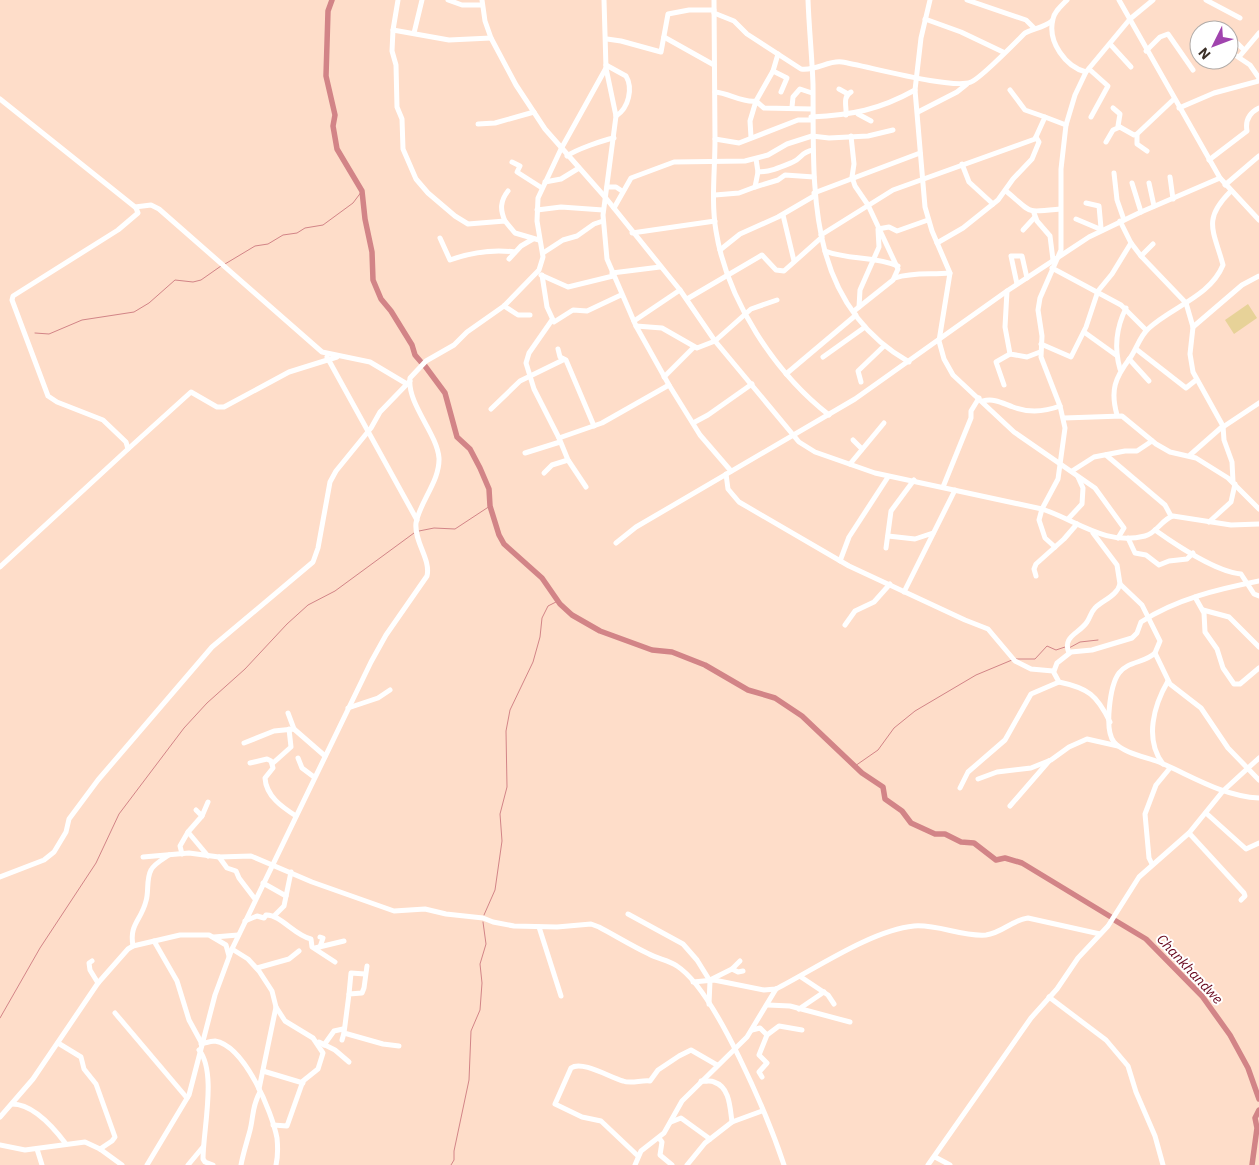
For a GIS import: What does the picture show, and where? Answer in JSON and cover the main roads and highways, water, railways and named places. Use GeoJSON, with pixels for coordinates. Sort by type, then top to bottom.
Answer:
{"type":"FeatureCollection","features":[{"type":"Feature","properties":{"kind":"waterway"},"geometry":{"type":"LineString","coordinates":[[332,0],[328,11],[326,76],[335,115],[333,126],[337,149],[362,191],[365,219],[372,252],[373,280],[381,299],[391,311],[412,345],[415,355],[421,362]]}},
{"type":"Feature","properties":{"kind":"waterway"},"geometry":{"type":"LineString","coordinates":[[225,264],[255,246],[268,244],[283,235],[297,233],[305,228],[323,225],[353,203],[362,191]]}},
{"type":"Feature","properties":{"kind":"waterway"},"geometry":{"type":"LineString","coordinates":[[35,333],[49,334],[82,320],[134,312],[149,303],[175,280],[193,282],[201,280],[221,266]]}},
{"type":"Feature","properties":{"kind":"waterway"},"geometry":{"type":"LineString","coordinates":[[425,366],[445,393],[457,437],[470,449],[480,468],[489,489],[490,506],[499,535],[504,544],[542,578],[560,604],[572,615],[600,631],[652,650],[672,652],[705,665],[748,690],[775,698],[802,716],[862,773],[883,787],[885,799],[902,811],[911,823],[935,834],[945,834],[961,842],[974,843],[996,860],[1005,858],[1022,863],[1111,917]]}},
{"type":"Feature","properties":{"kind":"waterway"},"geometry":{"type":"LineString","coordinates":[[419,531],[434,528],[455,529],[490,506]]}},
{"type":"Feature","properties":{"kind":"waterway"},"geometry":{"type":"LineString","coordinates":[[0,1018],[40,948],[96,863],[119,814],[184,728],[207,703],[245,669],[287,624],[308,605],[335,591],[414,533]]}},
{"type":"Feature","properties":{"kind":"waterway"},"geometry":{"type":"LineString","coordinates":[[484,915],[495,890],[502,841],[500,814],[507,787],[506,731],[510,710],[533,662],[540,637],[542,618],[548,606],[558,601]]}},
{"type":"Feature","properties":{"kind":"waterway"},"geometry":{"type":"LineString","coordinates":[[1069,648],[1080,642],[1098,640]]}},
{"type":"Feature","properties":{"kind":"waterway"},"geometry":{"type":"LineString","coordinates":[[1016,659],[1035,659],[1047,646],[1056,650],[1065,647]]}},
{"type":"Feature","properties":{"kind":"waterway"},"geometry":{"type":"LineString","coordinates":[[855,766],[878,750],[894,728],[915,711],[976,675],[1012,660]]}},
{"type":"Feature","properties":{"kind":"waterway","name":"Chankhandwe"},"geometry":{"type":"LineString","coordinates":[[1116,921],[1146,939],[1202,996],[1230,1035],[1248,1068],[1259,1099]]}},
{"type":"Feature","properties":{"kind":"waterway"},"geometry":{"type":"LineString","coordinates":[[451,1165],[454,1160],[454,1151],[469,1080],[471,1031],[480,1010],[482,983],[480,964],[486,944],[483,922]]}},
{"type":"Feature","properties":{"kind":"waterway","name":"Chankhandwe"},"geometry":{"type":"LineString","coordinates":[[1252,1165],[1257,1128],[1255,1118],[1259,1110]]}}]}
